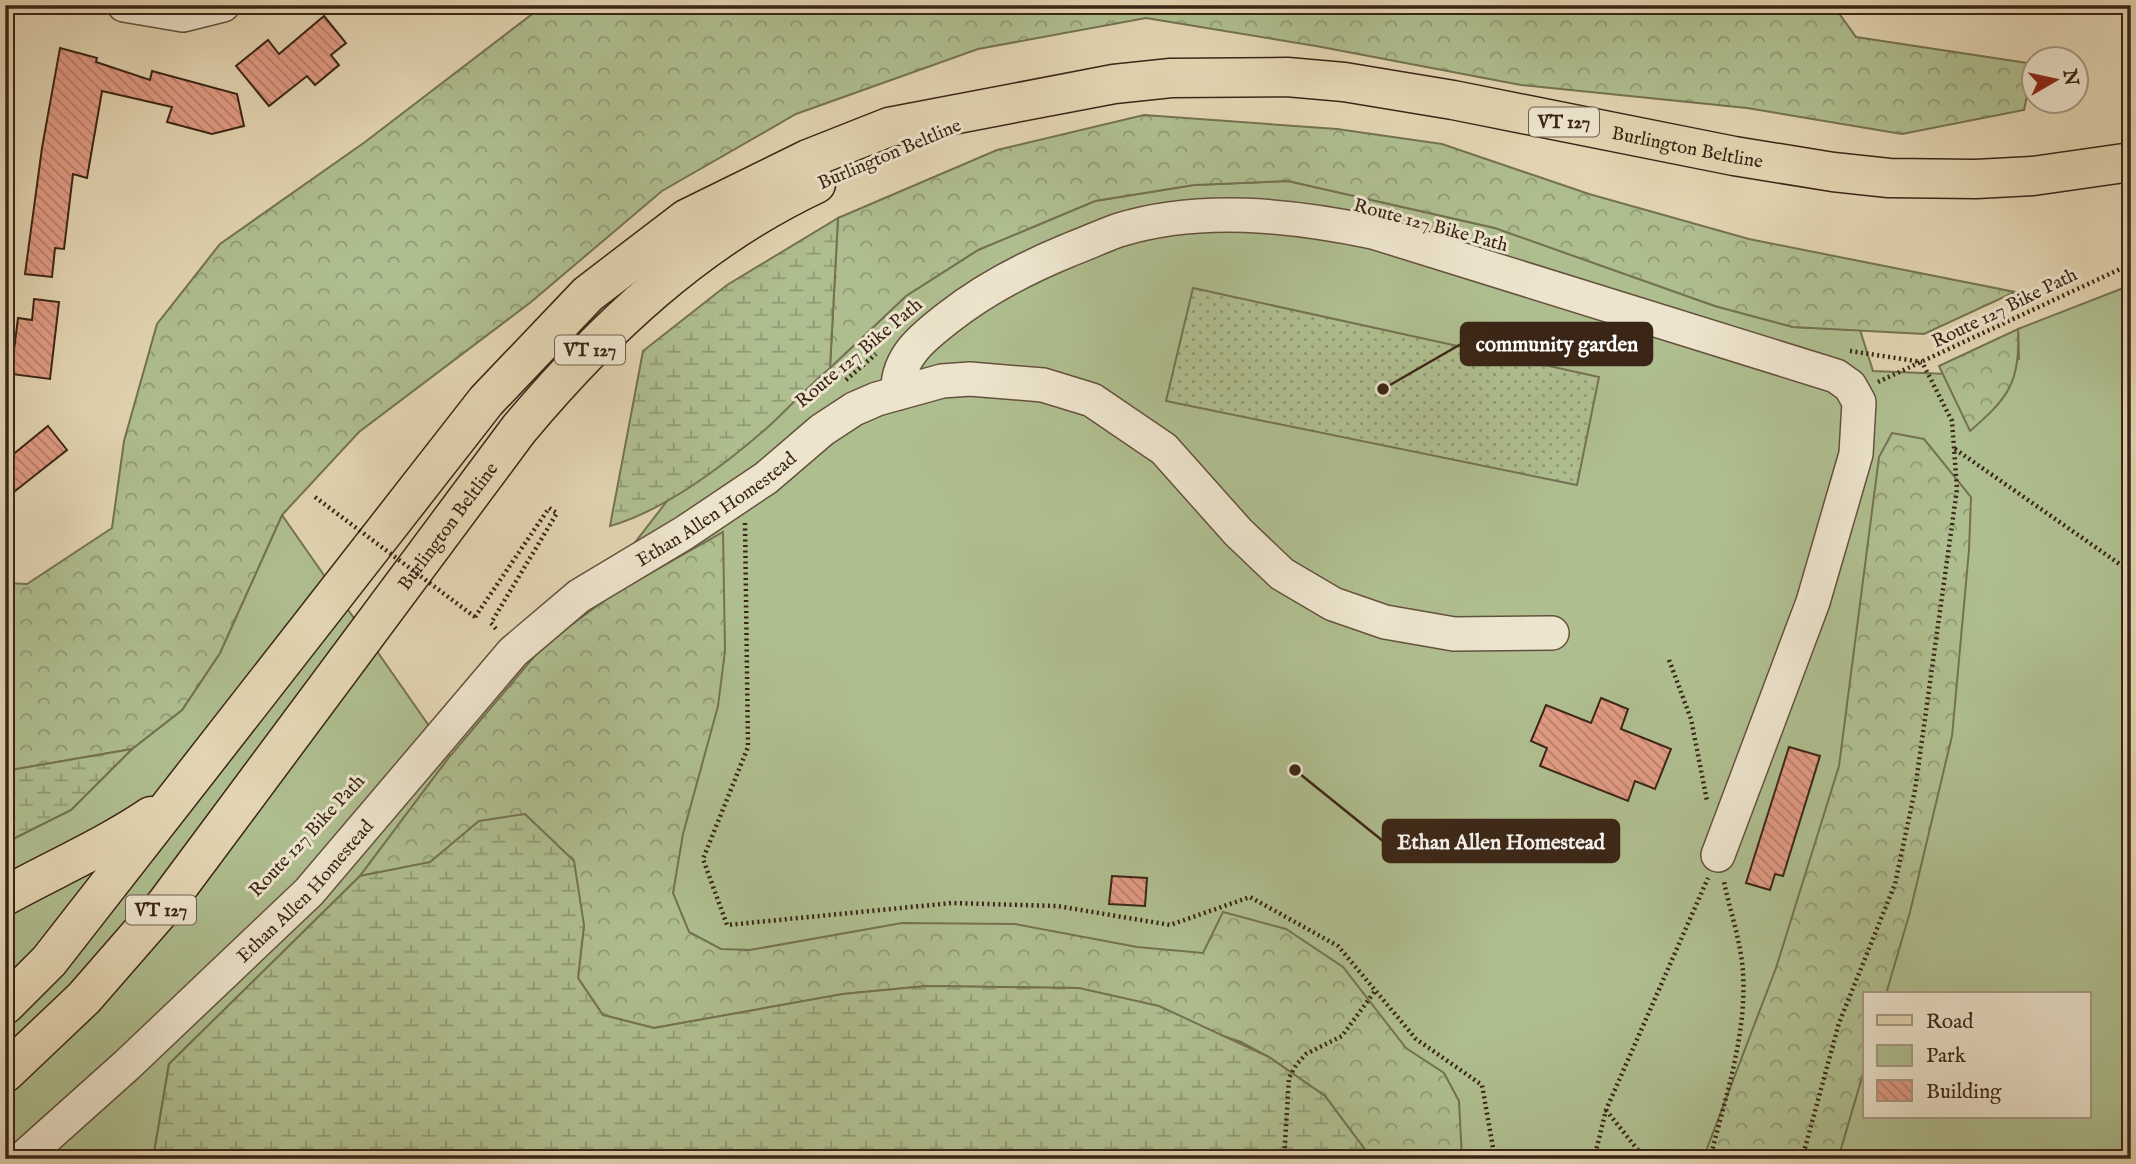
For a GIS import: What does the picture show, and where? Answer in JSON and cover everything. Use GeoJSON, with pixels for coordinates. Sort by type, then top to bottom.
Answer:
{"type":"FeatureCollection","features":[{"type":"Feature","properties":{"kind":"main road","name":"Burlington Beltline"},"geometry":{"type":"LineString","coordinates":[[5,1005],[48,961],[486,401],[588,294],[686,219],[808,159],[889,127],[1114,84],[1171,78],[1287,77],[1344,82],[1453,100],[1734,156],[1889,178],[1976,179],[2033,176],[2131,162]]}},
{"type":"Feature","properties":{"kind":"main road","name":"Burlington Beltline"},"geometry":{"type":"LineString","coordinates":[[5,1073],[84,998],[165,905],[519,429],[605,335],[664,281],[708,247],[781,201],[998,106]]}},
{"type":"Feature","properties":{"kind":"main road"},"geometry":{"type":"LineString","coordinates":[[5,896],[75,857],[120,837],[173,802]]}},
{"type":"Feature","properties":{"kind":"street"},"geometry":{"type":"LineString","coordinates":[[124,5],[183,15],[216,9],[223,5]]}},
{"type":"Feature","properties":{"kind":"street"},"geometry":{"type":"LineString","coordinates":[[898,393],[897,377],[917,342],[999,281],[1119,230],[1176,218],[1222,215],[1323,222],[1373,232],[1836,376],[1850,386],[1859,401],[1856,454],[1822,570],[1718,855]]}},
{"type":"Feature","properties":{"kind":"street","name":"Ethan Allen Homestead"},"geometry":{"type":"LineString","coordinates":[[22,1159],[127,1065],[309,892],[513,652],[579,596],[745,492],[833,423],[854,409],[898,393],[943,381],[996,380],[1043,385],[1092,400],[1164,449],[1238,532],[1282,574],[1333,604],[1385,622],[1454,634],[1552,633]]}},
{"type":"Feature","properties":{"kind":"path","name":"Route 127 Bike Path"},"geometry":{"type":"LineString","coordinates":[[1841,349],[1922,362],[2131,264]]}},
{"type":"Feature","properties":{"kind":"path","name":"Route 127 Bike Path"},"geometry":{"type":"LineString","coordinates":[[836,389],[886,345]]}},
{"type":"Feature","properties":{"kind":"path"},"geometry":{"type":"LineString","coordinates":[[1802,1159],[1839,1023],[1895,884],[1915,790],[1957,489],[1952,421],[1922,362],[1884,377],[1859,401]]}},
{"type":"Feature","properties":{"kind":"path"},"geometry":{"type":"LineString","coordinates":[[1954,448],[2131,572]]}},
{"type":"Feature","properties":{"kind":"path"},"geometry":{"type":"LineString","coordinates":[[745,492],[748,747],[703,859],[727,925],[952,903],[1057,906],[1170,925],[1250,897],[1338,946],[1416,1039],[1482,1085],[1494,1159]]}},
{"type":"Feature","properties":{"kind":"path"},"geometry":{"type":"LineString","coordinates":[[315,496],[475,617],[549,508],[557,513],[491,623],[499,634]]}},
{"type":"Feature","properties":{"kind":"path"},"geometry":{"type":"LineString","coordinates":[[492,641],[507,626]]}},
{"type":"Feature","properties":{"kind":"path"},"geometry":{"type":"LineString","coordinates":[[1669,660],[1691,719],[1743,970],[1743,999],[1736,1050],[1710,1159]]}},
{"type":"Feature","properties":{"kind":"path"},"geometry":{"type":"LineString","coordinates":[[1594,1159],[1606,1110],[1718,855]]}},
{"type":"Feature","properties":{"kind":"path"},"geometry":{"type":"LineString","coordinates":[[1284,1159],[1289,1077],[1306,1054],[1342,1035],[1375,991]]}},
{"type":"Feature","properties":{"kind":"path"},"geometry":{"type":"LineString","coordinates":[[1606,1110],[1645,1159]]}},
{"type":"Feature","properties":{"kind":"green space"},"geometry":{"type":"Polygon","coordinates":[[[544,5],[1833,5],[1856,37],[2021,62],[2021,111],[1902,134],[1747,108],[1521,85],[1316,46],[1146,18],[978,49],[796,114],[662,191],[531,302],[359,432],[282,515],[220,653],[182,710],[132,749],[5,771],[5,583],[27,584],[112,528],[124,441],[157,324],[220,244],[365,142],[544,5]]]}},
{"type":"Feature","properties":{"kind":"green space"},"geometry":{"type":"Polygon","coordinates":[[[1144,115],[1337,129],[1442,144],[1589,194],[1749,239],[2015,292],[1924,334],[1793,327],[1715,306],[1495,228],[1288,181],[1194,185],[1095,201],[978,250],[906,296],[830,368],[838,218],[997,150],[1144,115]]]}},
{"type":"Feature","properties":{"kind":"green space"},"geometry":{"type":"Polygon","coordinates":[[[1288,181],[1495,228],[1715,306],[1793,327],[1860,330],[1873,371],[1948,374],[2019,359],[2018,329],[2131,285],[2131,1159],[178,1159],[345,918],[684,479],[846,353],[906,296],[978,250],[1095,201],[1194,185],[1288,181]]]}},
{"type":"Feature","properties":{"kind":"green space"},"geometry":{"type":"Polygon","coordinates":[[[838,218],[830,368],[768,427],[714,471],[673,498],[631,519],[610,526],[643,351],[727,285],[838,218]]]}},
{"type":"Feature","properties":{"kind":"green space"},"geometry":{"type":"Polygon","coordinates":[[[1193,288],[1599,377],[1577,485],[1166,401],[1193,288]]]}},
{"type":"Feature","properties":{"kind":"green space"},"geometry":{"type":"Polygon","coordinates":[[[2018,329],[2017,363],[2009,388],[1994,408],[1970,431],[1939,366],[2018,329]]]}},
{"type":"Feature","properties":{"kind":"green space"},"geometry":{"type":"Polygon","coordinates":[[[1892,433],[1924,439],[1971,497],[1969,550],[1952,736],[1910,912],[1887,992],[1863,992],[1863,1074],[1838,1159],[1703,1159],[1776,968],[1839,766],[1879,457],[1892,433]]]}},
{"type":"Feature","properties":{"kind":"green space"},"geometry":{"type":"Polygon","coordinates":[[[282,515],[450,756],[360,876],[169,1064],[153,1159],[5,1159],[5,843],[71,810],[132,749],[182,710],[220,653],[282,515]]]}},
{"type":"Feature","properties":{"kind":"green space"},"geometry":{"type":"Polygon","coordinates":[[[723,532],[725,651],[718,706],[683,834],[673,893],[689,932],[721,949],[750,950],[902,923],[1015,924],[1137,947],[1203,953],[1223,912],[1286,929],[1343,967],[1406,1048],[1444,1073],[1459,1101],[1462,1159],[1372,1159],[1325,1096],[1269,1057],[1241,1042],[1079,988],[926,986],[843,994],[654,1028],[603,1015],[578,978],[584,925],[479,821],[430,863],[360,876],[450,756],[544,645],[612,595],[723,532]]]}},
{"type":"Feature","properties":{"kind":"green space"},"geometry":{"type":"Polygon","coordinates":[[[132,749],[71,810],[5,843],[5,771],[132,749]]]}},
{"type":"Feature","properties":{"kind":"green space"},"geometry":{"type":"Polygon","coordinates":[[[525,814],[574,861],[584,925],[578,978],[603,1015],[654,1028],[843,994],[926,986],[1079,988],[1159,1006],[1269,1057],[1325,1096],[1372,1159],[153,1159],[169,1064],[360,876],[430,862],[479,821],[525,814]]]}},
{"type":"Feature","properties":{"kind":"building"},"geometry":{"type":"Polygon","coordinates":[[[324,16],[346,43],[331,55],[339,65],[315,85],[307,76],[269,106],[236,66],[268,40],[279,54],[324,16]]]}},
{"type":"Feature","properties":{"kind":"building"},"geometry":{"type":"Polygon","coordinates":[[[60,48],[97,58],[96,62],[150,80],[152,71],[237,94],[244,126],[212,134],[167,122],[172,107],[102,91],[87,178],[73,174],[64,249],[55,248],[52,277],[25,274],[42,148],[60,48]]]}},
{"type":"Feature","properties":{"kind":"building"},"geometry":{"type":"Polygon","coordinates":[[[34,299],[59,302],[50,379],[11,374],[18,318],[32,320],[34,299]]]}},
{"type":"Feature","properties":{"kind":"building"},"geometry":{"type":"Polygon","coordinates":[[[48,426],[67,450],[5,499],[5,461],[48,426]]]}},
{"type":"Feature","properties":{"kind":"building"},"geometry":{"type":"Polygon","coordinates":[[[1601,698],[1628,709],[1621,729],[1671,749],[1655,789],[1635,781],[1628,801],[1540,766],[1547,748],[1531,741],[1546,705],[1591,723],[1601,698]]]}},
{"type":"Feature","properties":{"kind":"building"},"geometry":{"type":"Polygon","coordinates":[[[1789,747],[1820,756],[1783,876],[1775,874],[1770,890],[1746,883],[1789,747]]]}},
{"type":"Feature","properties":{"kind":"building"},"geometry":{"type":"Polygon","coordinates":[[[1112,876],[1147,878],[1145,906],[1109,904],[1112,876]]]}},
{"type":"Feature","properties":{"kind":"place","name":"community garden"},"geometry":{"type":"Point","coordinates":[1383,389]}},
{"type":"Feature","properties":{"kind":"place","name":"Ethan Allen Homestead"},"geometry":{"type":"Point","coordinates":[1295,770]}}]}
